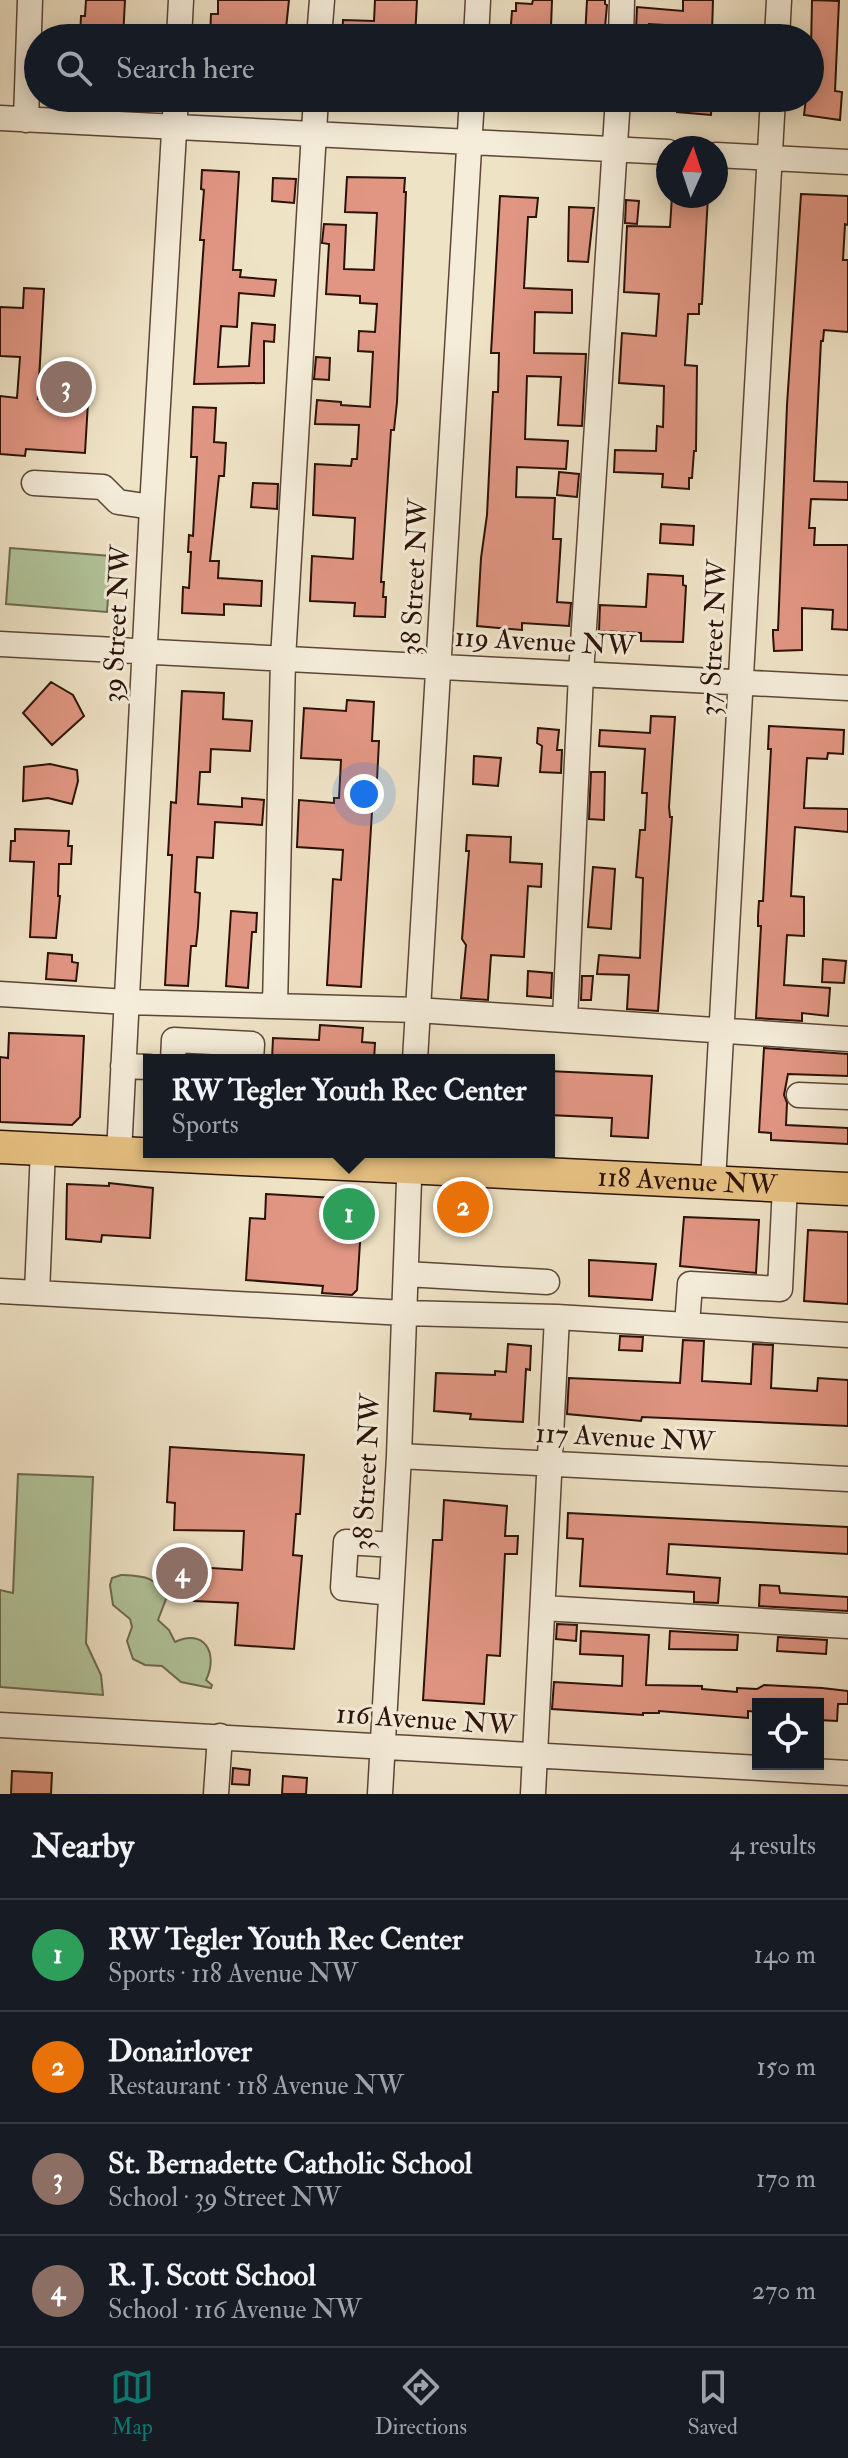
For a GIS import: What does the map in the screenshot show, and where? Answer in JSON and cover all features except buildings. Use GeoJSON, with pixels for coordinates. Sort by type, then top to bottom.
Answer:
{"type":"FeatureCollection","features":[{"type":"Feature","properties":{"kind":"main road","name":"118 Avenue NW"},"geometry":{"type":"LineString","coordinates":[[0,1147],[143,1153]]}},
{"type":"Feature","properties":{"kind":"main road","name":"118 Avenue NW"},"geometry":{"type":"LineString","coordinates":[[361,1158],[848,1189]]}},
{"type":"Feature","properties":{"kind":"street"},"geometry":{"type":"LineString","coordinates":[[29,24],[30,0]]}},
{"type":"Feature","properties":{"kind":"street"},"geometry":{"type":"LineString","coordinates":[[180,24],[181,0]]}},
{"type":"Feature","properties":{"kind":"street"},"geometry":{"type":"LineString","coordinates":[[320,24],[322,0]]}},
{"type":"Feature","properties":{"kind":"street"},"geometry":{"type":"LineString","coordinates":[[477,24],[478,0]]}},
{"type":"Feature","properties":{"kind":"street"},"geometry":{"type":"LineString","coordinates":[[621,24],[622,0]]}},
{"type":"Feature","properties":{"kind":"street"},"geometry":{"type":"LineString","coordinates":[[778,24],[779,0]]}},
{"type":"Feature","properties":{"kind":"street"},"geometry":{"type":"LineString","coordinates":[[26,112],[26,120]]}},
{"type":"Feature","properties":{"kind":"street","name":"39 Street NW"},"geometry":{"type":"LineString","coordinates":[[119,1153],[175,112]]}},
{"type":"Feature","properties":{"kind":"street"},"geometry":{"type":"LineString","coordinates":[[173,1054],[174,1040],[252,1052],[266,1006],[315,112]]}},
{"type":"Feature","properties":{"kind":"street","name":"38 Street NW"},"geometry":{"type":"LineString","coordinates":[[415,1054],[471,112]]}},
{"type":"Feature","properties":{"kind":"street"},"geometry":{"type":"LineString","coordinates":[[565,1019],[581,674],[617,112]]}},
{"type":"Feature","properties":{"kind":"street","name":"37 Street NW"},"geometry":{"type":"LineString","coordinates":[[713,1182],[772,112]]}},
{"type":"Feature","properties":{"kind":"street"},"geometry":{"type":"LineString","coordinates":[[0,118],[656,152]]}},
{"type":"Feature","properties":{"kind":"street"},"geometry":{"type":"LineString","coordinates":[[728,156],[848,162]]}},
{"type":"Feature","properties":{"kind":"street"},"geometry":{"type":"LineString","coordinates":[[34,483],[103,487],[118,502],[152,507]]}},
{"type":"Feature","properties":{"kind":"street","name":"119 Avenue NW"},"geometry":{"type":"LineString","coordinates":[[0,644],[848,688]]}},
{"type":"Feature","properties":{"kind":"street"},"geometry":{"type":"LineString","coordinates":[[0,994],[127,1002],[417,1010],[848,1039]]}},
{"type":"Feature","properties":{"kind":"street"},"geometry":{"type":"LineString","coordinates":[[123,1066],[143,1067]]}},
{"type":"Feature","properties":{"kind":"street"},"geometry":{"type":"LineString","coordinates":[[799,1095],[848,1097]]}},
{"type":"Feature","properties":{"kind":"street"},"geometry":{"type":"LineString","coordinates":[[37,1293],[43,1149]]}},
{"type":"Feature","properties":{"kind":"street","name":"38 Street NW"},"geometry":{"type":"LineString","coordinates":[[380,1794],[399,1456],[409,1159]]}},
{"type":"Feature","properties":{"kind":"street"},"geometry":{"type":"LineString","coordinates":[[687,1325],[690,1284],[780,1289],[785,1186]]}},
{"type":"Feature","properties":{"kind":"street"},"geometry":{"type":"LineString","coordinates":[[406,1274],[547,1282]]}},
{"type":"Feature","properties":{"kind":"street"},"geometry":{"type":"LineString","coordinates":[[0,1291],[405,1313],[557,1317],[848,1335]]}},
{"type":"Feature","properties":{"kind":"street"},"geometry":{"type":"LineString","coordinates":[[533,1794],[557,1317]]}},
{"type":"Feature","properties":{"kind":"street","name":"117 Avenue NW"},"geometry":{"type":"LineString","coordinates":[[399,1456],[848,1479]]}},
{"type":"Feature","properties":{"kind":"street"},"geometry":{"type":"LineString","coordinates":[[391,1593],[343,1588],[346,1542],[394,1545]]}},
{"type":"Feature","properties":{"kind":"street"},"geometry":{"type":"LineString","coordinates":[[543,1608],[848,1626]]}},
{"type":"Feature","properties":{"kind":"street","name":"116 Avenue NW"},"geometry":{"type":"LineString","coordinates":[[0,1725],[848,1773]]}},
{"type":"Feature","properties":{"kind":"street"},"geometry":{"type":"LineString","coordinates":[[216,1794],[220,1736]]}},
{"type":"Feature","properties":{"kind":"green space"},"geometry":{"type":"Polygon","coordinates":[[[10,548],[111,556],[107,612],[6,604],[10,548]]]}},
{"type":"Feature","properties":{"kind":"green space"},"geometry":{"type":"Polygon","coordinates":[[[18,1474],[93,1477],[86,1643],[101,1675],[103,1695],[0,1687],[0,1590],[13,1593],[18,1474]]]}},
{"type":"Feature","properties":{"kind":"green space"},"geometry":{"type":"Polygon","coordinates":[[[121,1575],[149,1579],[163,1591],[166,1599],[158,1620],[169,1630],[175,1642],[194,1638],[206,1646],[211,1661],[206,1680],[212,1685],[211,1688],[181,1682],[162,1666],[145,1665],[133,1659],[127,1641],[132,1627],[130,1619],[113,1605],[110,1585],[112,1578],[121,1575]]]}},
{"type":"Feature","properties":{"kind":"place","name":"St. Bernadette Catholic School"},"geometry":{"type":"Point","coordinates":[66,387]}},
{"type":"Feature","properties":{"kind":"place","name":"Donairlover"},"geometry":{"type":"Point","coordinates":[463,1207]}},
{"type":"Feature","properties":{"kind":"place","name":"RW Tegler Youth Rec Center"},"geometry":{"type":"Point","coordinates":[349,1214]}},
{"type":"Feature","properties":{"kind":"place","name":"R. J. Scott School"},"geometry":{"type":"Point","coordinates":[182,1573]}}]}
